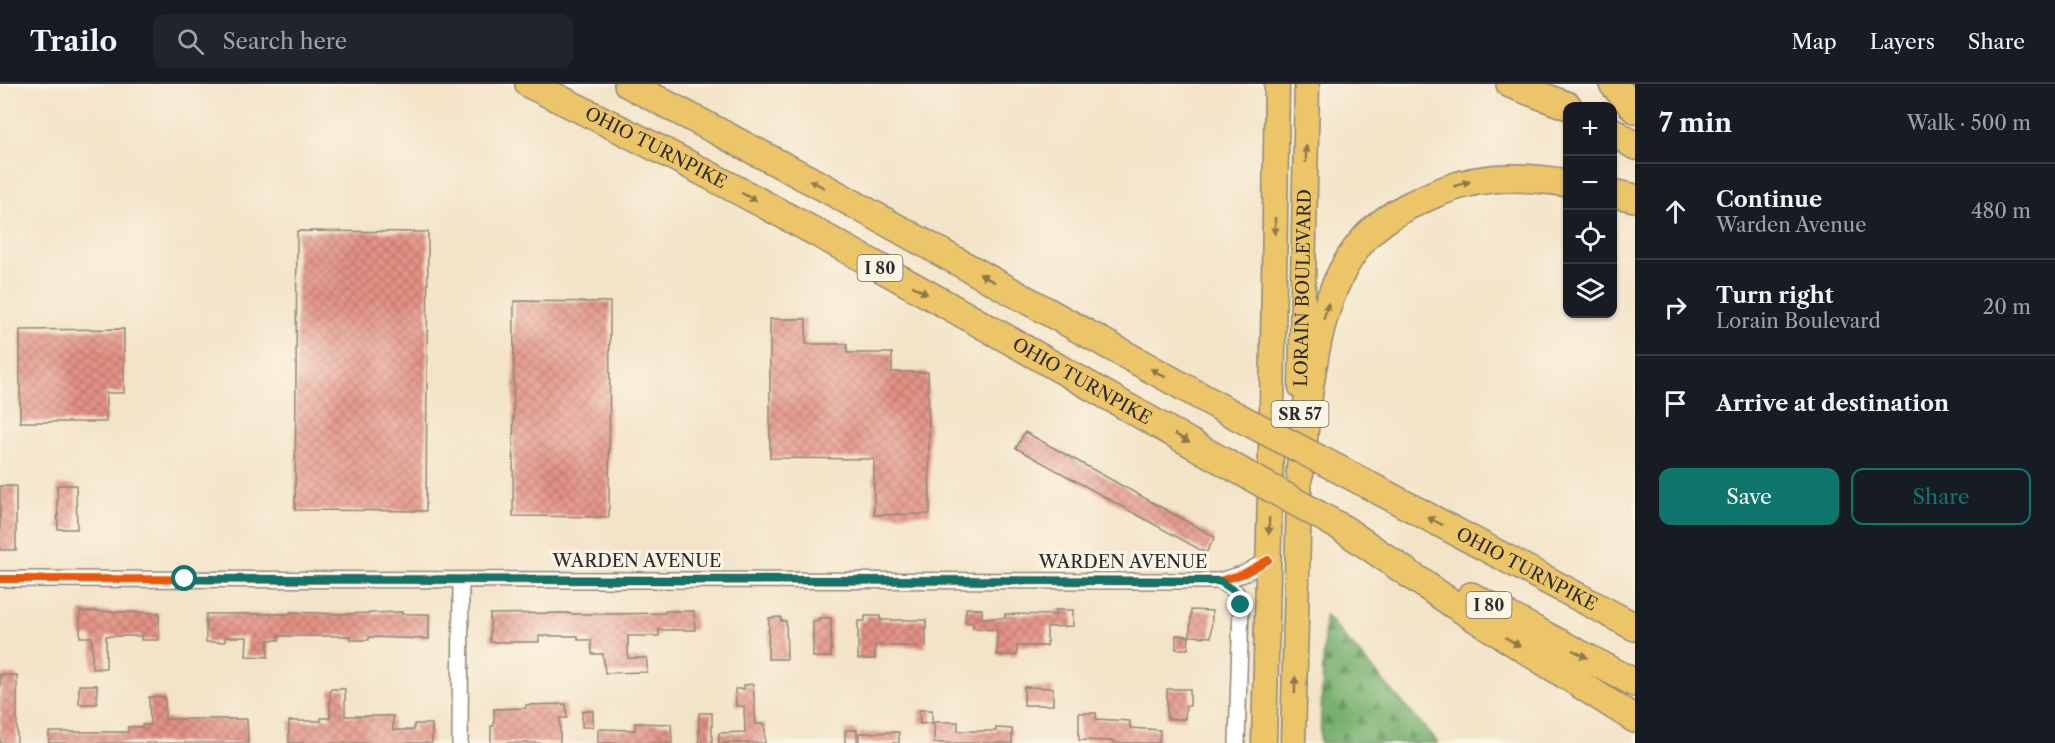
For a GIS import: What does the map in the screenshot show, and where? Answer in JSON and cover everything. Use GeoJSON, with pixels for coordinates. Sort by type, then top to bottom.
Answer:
{"type":"FeatureCollection","features":[{"type":"Feature","properties":{"kind":"highway","name":"OHIO TURNPIKE"},"geometry":{"type":"LineString","coordinates":[[529,84],[676,158],[872,264],[1342,528],[1635,683]]}},
{"type":"Feature","properties":{"kind":"highway","name":"OHIO TURNPIKE"},"geometry":{"type":"LineString","coordinates":[[628,84],[825,188],[1227,411],[1635,626]]}},
{"type":"Feature","properties":{"kind":"highway","name":"LORAIN BOULEVARD"},"geometry":{"type":"LineString","coordinates":[[1264,743],[1277,84]]}},
{"type":"Feature","properties":{"kind":"highway","name":"LORAIN BOULEVARD"},"geometry":{"type":"LineString","coordinates":[[1293,743],[1307,84]]}},
{"type":"Feature","properties":{"kind":"highway"},"geometry":{"type":"LineString","coordinates":[[1510,84],[1563,104]]}},
{"type":"Feature","properties":{"kind":"highway"},"geometry":{"type":"LineString","coordinates":[[1540,84],[1579,102]]}},
{"type":"Feature","properties":{"kind":"highway"},"geometry":{"type":"LineString","coordinates":[[1613,84],[1635,109]]}},
{"type":"Feature","properties":{"kind":"highway"},"geometry":{"type":"LineString","coordinates":[[1617,123],[1635,134]]}},
{"type":"Feature","properties":{"kind":"highway"},"geometry":{"type":"LineString","coordinates":[[1617,134],[1635,146]]}},
{"type":"Feature","properties":{"kind":"highway"},"geometry":{"type":"LineString","coordinates":[[1300,472],[1318,337],[1337,281],[1358,246],[1375,228],[1405,208],[1457,185],[1474,180],[1516,177],[1563,182]]}},
{"type":"Feature","properties":{"kind":"highway"},"geometry":{"type":"LineString","coordinates":[[1617,194],[1635,198]]}},
{"type":"Feature","properties":{"kind":"highway"},"geometry":{"type":"LineString","coordinates":[[1342,528],[1453,604],[1635,719]]}},
{"type":"Feature","properties":{"kind":"street","name":"WARDEN AVENUE"},"geometry":{"type":"LineString","coordinates":[[0,579],[1219,581],[1243,574],[1269,560]]}},
{"type":"Feature","properties":{"kind":"street"},"geometry":{"type":"LineString","coordinates":[[460,743],[461,580]]}},
{"type":"Feature","properties":{"kind":"street"},"geometry":{"type":"LineString","coordinates":[[1219,581],[1236,592],[1241,605],[1237,743]]}},
{"type":"Feature","properties":{"kind":"green space"},"geometry":{"type":"Polygon","coordinates":[[[1325,615],[1438,743],[1320,743],[1325,615]]]}},
{"type":"Feature","properties":{"kind":"building"},"geometry":{"type":"Polygon","coordinates":[[[297,231],[428,232],[426,511],[295,510],[297,231]]]}},
{"type":"Feature","properties":{"kind":"building"},"geometry":{"type":"Polygon","coordinates":[[[514,301],[610,302],[609,517],[513,516],[514,301]]]}},
{"type":"Feature","properties":{"kind":"building"},"geometry":{"type":"Polygon","coordinates":[[[770,319],[806,319],[806,344],[847,344],[847,353],[892,353],[892,372],[928,372],[930,514],[874,515],[874,459],[770,458],[770,319]]]}},
{"type":"Feature","properties":{"kind":"building"},"geometry":{"type":"Polygon","coordinates":[[[124,329],[124,393],[106,393],[106,422],[20,422],[20,330],[124,329]]]}},
{"type":"Feature","properties":{"kind":"building"},"geometry":{"type":"Polygon","coordinates":[[[1025,432],[1215,537],[1206,553],[1016,448],[1025,432]]]}},
{"type":"Feature","properties":{"kind":"building"},"geometry":{"type":"Polygon","coordinates":[[[57,485],[76,485],[77,529],[58,529],[57,485]]]}},
{"type":"Feature","properties":{"kind":"building"},"geometry":{"type":"Polygon","coordinates":[[[0,486],[16,486],[16,550],[0,550],[0,486]]]}},
{"type":"Feature","properties":{"kind":"building"},"geometry":{"type":"Polygon","coordinates":[[[966,608],[982,609],[982,618],[1005,618],[1005,614],[1056,615],[1055,610],[1073,610],[1073,626],[1047,627],[1047,646],[1017,646],[1017,655],[997,655],[997,630],[973,628],[973,623],[965,622],[966,608]]]}},
{"type":"Feature","properties":{"kind":"building"},"geometry":{"type":"Polygon","coordinates":[[[1191,610],[1212,611],[1211,637],[1190,636],[1191,610]]]}},
{"type":"Feature","properties":{"kind":"building"},"geometry":{"type":"Polygon","coordinates":[[[80,611],[159,613],[159,640],[141,640],[141,636],[106,636],[106,668],[92,669],[92,637],[80,637],[80,611]]]}},
{"type":"Feature","properties":{"kind":"building"},"geometry":{"type":"Polygon","coordinates":[[[665,611],[694,611],[695,630],[659,630],[659,636],[628,636],[628,658],[647,658],[647,672],[605,673],[603,654],[592,654],[591,640],[578,640],[578,636],[539,636],[539,642],[490,642],[490,614],[610,614],[665,613],[665,611]]]}},
{"type":"Feature","properties":{"kind":"building"},"geometry":{"type":"Polygon","coordinates":[[[290,612],[429,614],[429,639],[369,637],[369,640],[350,640],[350,636],[279,636],[279,640],[268,640],[268,657],[246,656],[247,637],[225,637],[225,642],[206,642],[206,614],[290,614],[290,612]]]}},
{"type":"Feature","properties":{"kind":"building"},"geometry":{"type":"Polygon","coordinates":[[[865,616],[880,616],[880,620],[926,620],[926,647],[875,645],[875,659],[858,659],[858,621],[865,621],[865,616]]]}},
{"type":"Feature","properties":{"kind":"building"},"geometry":{"type":"Polygon","coordinates":[[[781,617],[781,621],[786,621],[787,659],[768,659],[769,618],[781,617]]]}},
{"type":"Feature","properties":{"kind":"building"},"geometry":{"type":"Polygon","coordinates":[[[819,618],[831,618],[831,657],[813,657],[813,621],[819,621],[819,618]]]}},
{"type":"Feature","properties":{"kind":"building"},"geometry":{"type":"Polygon","coordinates":[[[1176,635],[1189,636],[1188,649],[1176,649],[1176,635]]]}},
{"type":"Feature","properties":{"kind":"building"},"geometry":{"type":"Polygon","coordinates":[[[0,675],[17,675],[17,743],[0,743],[0,675]]]}},
{"type":"Feature","properties":{"kind":"building"},"geometry":{"type":"Polygon","coordinates":[[[753,684],[756,724],[765,724],[765,743],[719,743],[719,733],[745,732],[744,706],[736,706],[735,689],[744,689],[744,685],[753,684]]]}},
{"type":"Feature","properties":{"kind":"building"},"geometry":{"type":"Polygon","coordinates":[[[79,685],[97,685],[97,704],[79,704],[79,685]]]}},
{"type":"Feature","properties":{"kind":"building"},"geometry":{"type":"Polygon","coordinates":[[[1024,687],[1053,688],[1053,705],[1024,705],[1024,687]]]}},
{"type":"Feature","properties":{"kind":"building"},"geometry":{"type":"Polygon","coordinates":[[[330,689],[345,689],[345,716],[393,716],[393,730],[414,730],[414,724],[432,724],[432,743],[289,743],[289,721],[321,721],[321,718],[330,718],[330,689]]]}},
{"type":"Feature","properties":{"kind":"building"},"geometry":{"type":"Polygon","coordinates":[[[1167,689],[1190,689],[1190,706],[1186,706],[1185,719],[1167,719],[1167,689]]]}},
{"type":"Feature","properties":{"kind":"building"},"geometry":{"type":"Polygon","coordinates":[[[149,697],[165,697],[165,719],[247,719],[248,743],[49,743],[49,732],[128,732],[128,727],[150,725],[149,697]]]}},
{"type":"Feature","properties":{"kind":"building"},"geometry":{"type":"Polygon","coordinates":[[[566,704],[567,718],[560,718],[560,743],[491,743],[494,709],[566,704]]]}},
{"type":"Feature","properties":{"kind":"building"},"geometry":{"type":"Polygon","coordinates":[[[919,710],[932,710],[932,723],[920,724],[919,710]]]}},
{"type":"Feature","properties":{"kind":"building"},"geometry":{"type":"Polygon","coordinates":[[[582,711],[593,711],[593,727],[582,727],[582,711]]]}},
{"type":"Feature","properties":{"kind":"building"},"geometry":{"type":"Polygon","coordinates":[[[699,713],[712,713],[712,743],[699,743],[699,713]]]}},
{"type":"Feature","properties":{"kind":"building"},"geometry":{"type":"Polygon","coordinates":[[[1079,713],[1096,713],[1096,719],[1130,721],[1130,728],[1160,730],[1159,743],[1079,740],[1079,713]]]}},
{"type":"Feature","properties":{"kind":"building"},"geometry":{"type":"Polygon","coordinates":[[[934,722],[958,722],[958,731],[1012,729],[1012,743],[934,743],[934,722]]]}},
{"type":"Feature","properties":{"kind":"building"},"geometry":{"type":"Polygon","coordinates":[[[635,723],[671,724],[672,743],[598,743],[598,729],[635,730],[635,723]]]}},
{"type":"Feature","properties":{"kind":"building"},"geometry":{"type":"Polygon","coordinates":[[[845,730],[857,730],[857,743],[845,743],[845,730]]]}},
{"type":"Feature","properties":{"kind":"building"},"geometry":{"type":"Polygon","coordinates":[[[899,732],[899,743],[859,743],[859,733],[899,732]]]}},
{"type":"Feature","properties":{"kind":"cycle path"},"geometry":{"type":"LineString","coordinates":[[0,579],[1219,581],[1243,574],[1268,560]]}},
{"type":"Feature","properties":{"kind":"route"},"geometry":{"type":"LineString","coordinates":[[185,579],[1219,581],[1236,592],[1241,605]]}}]}
